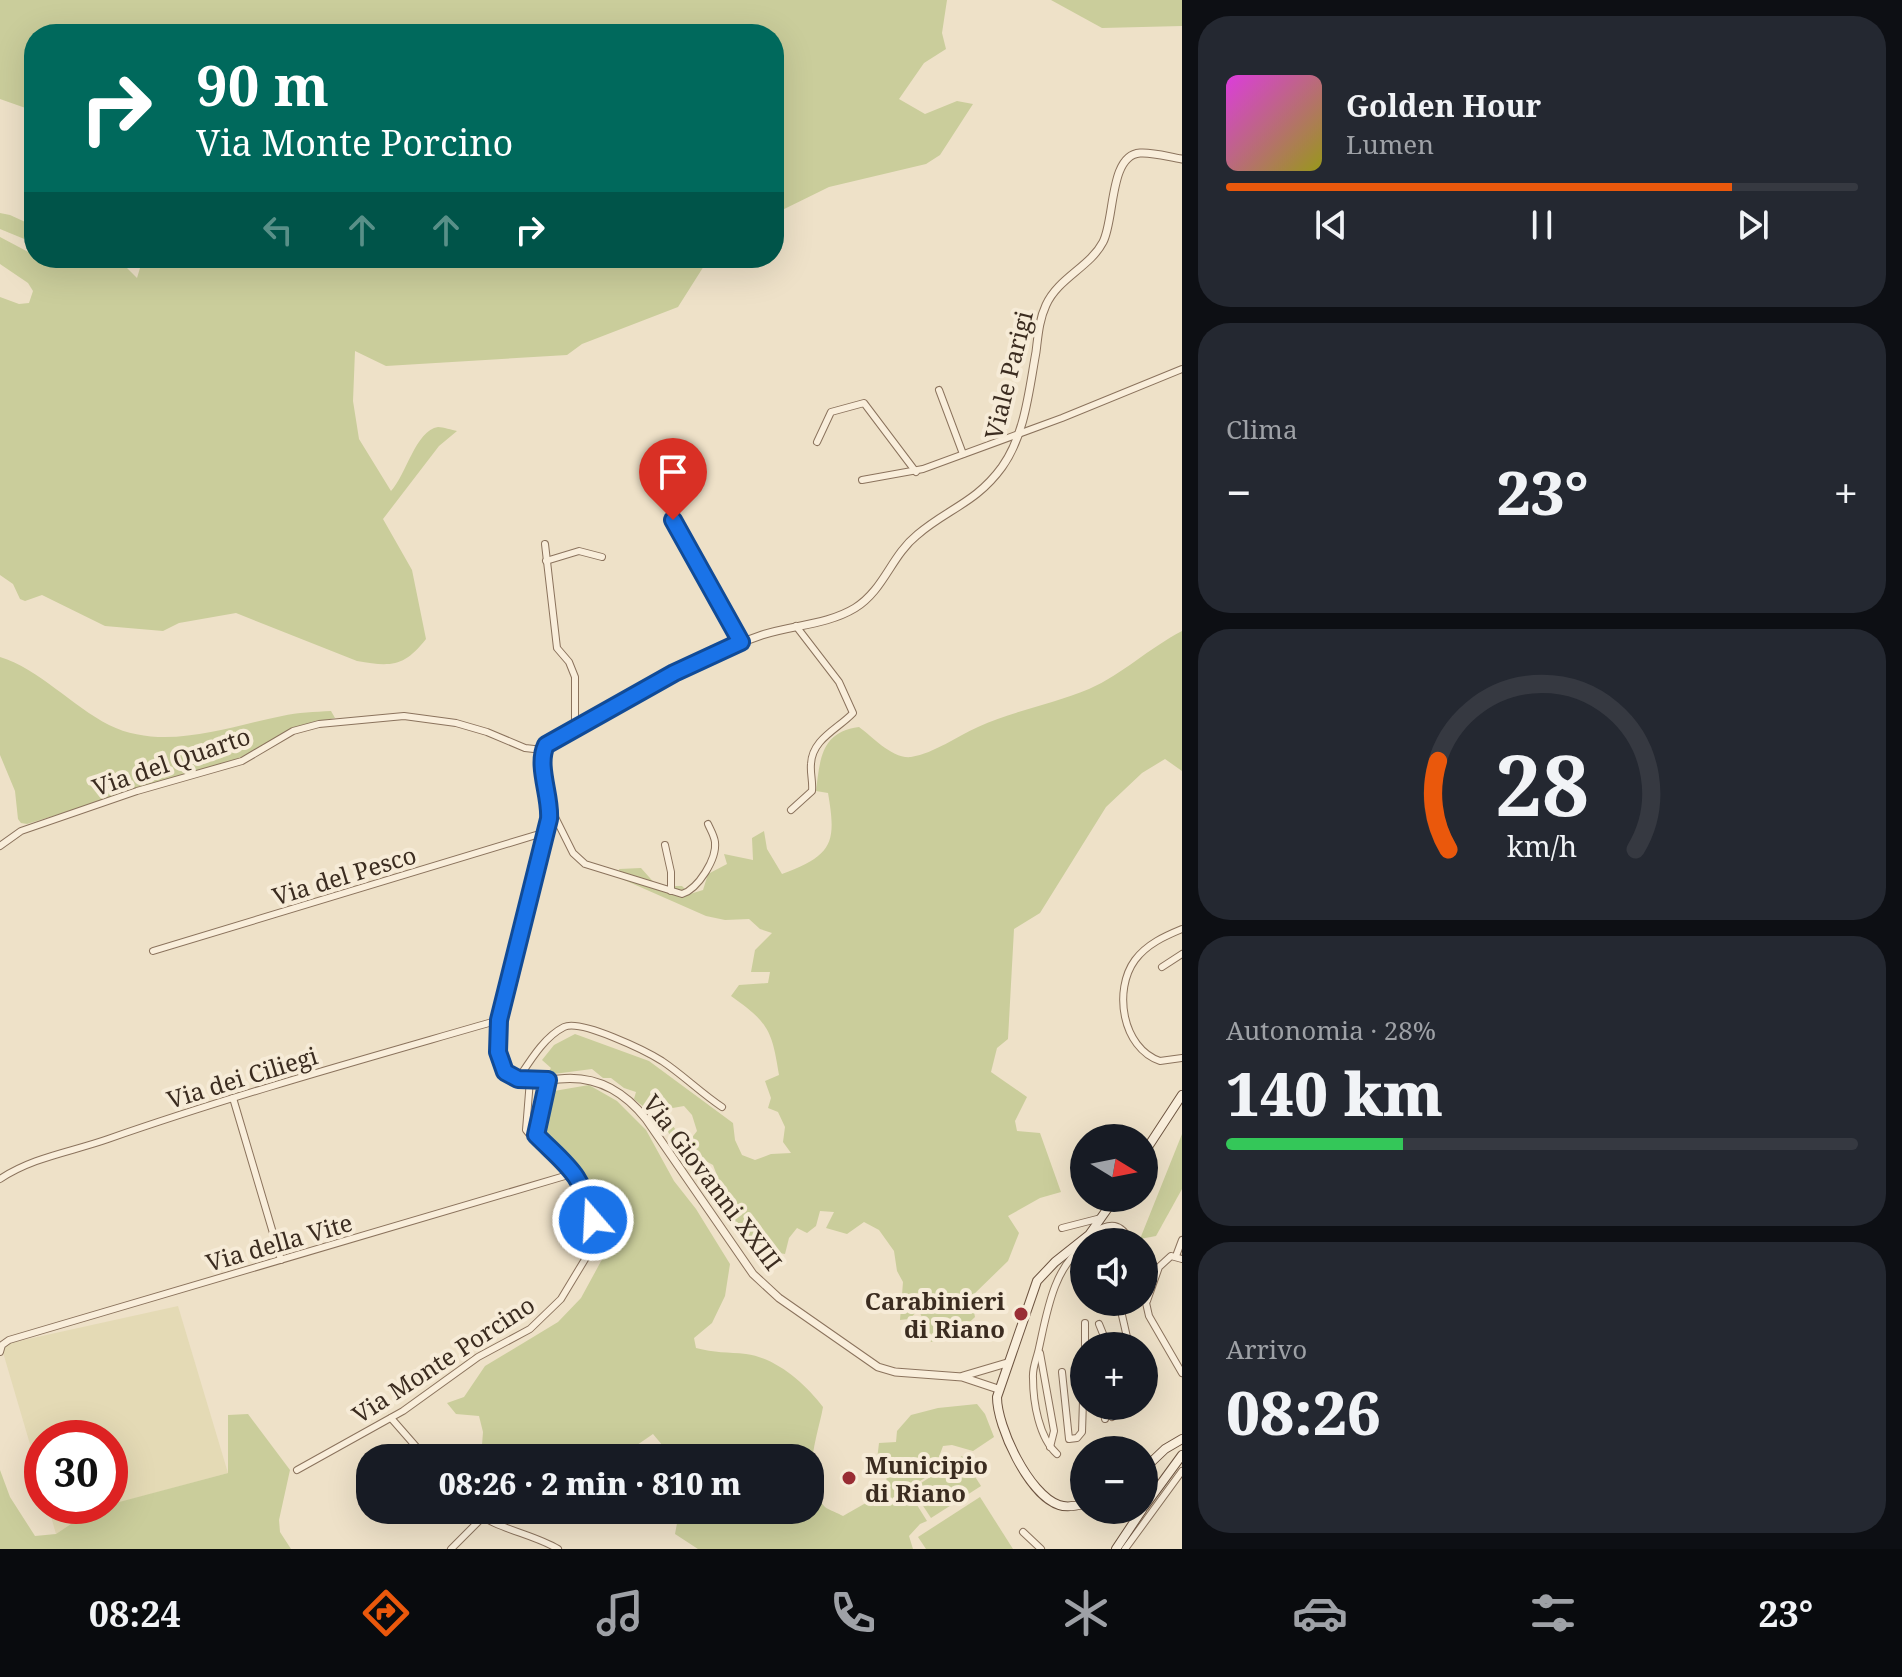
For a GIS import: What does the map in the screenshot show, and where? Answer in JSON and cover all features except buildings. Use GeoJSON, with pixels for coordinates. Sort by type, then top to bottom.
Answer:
{"type":"FeatureCollection","features":[{"type":"Feature","properties":{"kind":"main road"},"geometry":{"type":"LineString","coordinates":[[1158,1132],[1182,1095]]}},
{"type":"Feature","properties":{"kind":"main road"},"geometry":{"type":"LineString","coordinates":[[1094,1228],[1106,1212]]}},
{"type":"Feature","properties":{"kind":"main road"},"geometry":{"type":"LineString","coordinates":[[1070,1255],[1037,1281],[998,1389],[997,1403],[1015,1455],[1028,1476],[1054,1503],[1070,1506]]}},
{"type":"Feature","properties":{"kind":"main road"},"geometry":{"type":"LineString","coordinates":[[1158,1456],[1182,1439]]}},
{"type":"Feature","properties":{"kind":"main road"},"geometry":{"type":"LineString","coordinates":[[1158,1488],[1182,1455]]}},
{"type":"Feature","properties":{"kind":"main road"},"geometry":{"type":"LineString","coordinates":[[1116,1549],[1133,1524]]}},
{"type":"Feature","properties":{"kind":"street","name":"Viale Parigi"},"geometry":{"type":"LineString","coordinates":[[543,750],[549,742],[674,673],[741,642],[843,614],[868,598],[914,537],[958,509],[985,487],[1009,456],[1020,431],[1043,312],[1058,287],[1101,245],[1109,224],[1121,165],[1128,157],[1140,153],[1182,159]]}},
{"type":"Feature","properties":{"kind":"street"},"geometry":{"type":"LineString","coordinates":[[862,480],[916,472],[1182,369]]}},
{"type":"Feature","properties":{"kind":"street"},"geometry":{"type":"LineString","coordinates":[[939,390],[963,454]]}},
{"type":"Feature","properties":{"kind":"street"},"geometry":{"type":"LineString","coordinates":[[817,442],[831,412],[864,403],[916,472]]}},
{"type":"Feature","properties":{"kind":"street"},"geometry":{"type":"LineString","coordinates":[[673,520],[741,642]]}},
{"type":"Feature","properties":{"kind":"street"},"geometry":{"type":"LineString","coordinates":[[545,544],[557,648],[569,662],[575,677],[575,728]]}},
{"type":"Feature","properties":{"kind":"street"},"geometry":{"type":"LineString","coordinates":[[546,561],[579,551],[602,557]]}},
{"type":"Feature","properties":{"kind":"street"},"geometry":{"type":"LineString","coordinates":[[791,810],[812,791],[810,764],[815,748],[853,713],[839,682],[796,626]]}},
{"type":"Feature","properties":{"kind":"street","name":"Via del Quarto"},"geometry":{"type":"LineString","coordinates":[[0,846],[18,832],[122,796],[242,761],[293,731],[319,724],[394,716],[431,719],[477,729],[525,748],[543,750]]}},
{"type":"Feature","properties":{"kind":"street"},"geometry":{"type":"LineString","coordinates":[[543,750],[549,805],[546,832],[499,1020],[501,1066],[507,1074],[518,1079],[552,1036],[566,1026],[576,1026],[591,1029],[653,1056],[722,1107]]}},
{"type":"Feature","properties":{"kind":"street"},"geometry":{"type":"LineString","coordinates":[[549,805],[575,856],[588,866],[687,893],[704,872],[715,848],[708,824]]}},
{"type":"Feature","properties":{"kind":"street","name":"Via del Pesco"},"geometry":{"type":"LineString","coordinates":[[153,951],[546,832]]}},
{"type":"Feature","properties":{"kind":"street"},"geometry":{"type":"LineString","coordinates":[[665,845],[671,872],[671,891]]}},
{"type":"Feature","properties":{"kind":"street"},"geometry":{"type":"LineString","coordinates":[[1182,929],[1151,945],[1137,957],[1127,974],[1123,996],[1128,1026],[1140,1047],[1158,1061],[1171,1062],[1182,1058]]}},
{"type":"Feature","properties":{"kind":"street"},"geometry":{"type":"LineString","coordinates":[[1162,967],[1182,954]]}},
{"type":"Feature","properties":{"kind":"street","name":"Via dei Ciliegi"},"geometry":{"type":"LineString","coordinates":[[0,1179],[44,1157],[94,1144],[174,1115],[499,1020]]}},
{"type":"Feature","properties":{"kind":"street","name":"Via Giovanni XXIII"},"geometry":{"type":"LineString","coordinates":[[518,1079],[589,1079],[606,1085],[628,1100],[646,1119],[749,1269],[779,1298],[878,1367],[891,1371],[962,1377],[998,1389]]}},
{"type":"Feature","properties":{"kind":"street"},"geometry":{"type":"LineString","coordinates":[[530,1080],[525,1126],[530,1135],[536,1135],[548,1080]]}},
{"type":"Feature","properties":{"kind":"street"},"geometry":{"type":"LineString","coordinates":[[233,1098],[281,1260]]}},
{"type":"Feature","properties":{"kind":"street","name":"Via Monte Porcino"},"geometry":{"type":"LineString","coordinates":[[297,1470],[391,1418],[480,1356],[535,1326],[561,1299],[584,1264],[593,1238],[590,1209],[575,1173],[559,1154],[536,1135]]}},
{"type":"Feature","properties":{"kind":"street","name":"Via della Vite"},"geometry":{"type":"LineString","coordinates":[[0,1352],[2,1345],[9,1340],[575,1173]]}},
{"type":"Feature","properties":{"kind":"street"},"geometry":{"type":"LineString","coordinates":[[1062,1228],[1103,1217]]}},
{"type":"Feature","properties":{"kind":"street"},"geometry":{"type":"LineString","coordinates":[[1100,1228],[1113,1224],[1121,1228]]}},
{"type":"Feature","properties":{"kind":"street"},"geometry":{"type":"LineString","coordinates":[[1158,1272],[1161,1264],[1170,1257],[1179,1258],[1182,1240]]}},
{"type":"Feature","properties":{"kind":"street"},"geometry":{"type":"LineString","coordinates":[[1057,1454],[1050,1447],[1040,1423],[1033,1380],[1051,1298],[1070,1257]]}},
{"type":"Feature","properties":{"kind":"street"},"geometry":{"type":"LineString","coordinates":[[1149,1316],[1182,1373]]}},
{"type":"Feature","properties":{"kind":"street"},"geometry":{"type":"LineString","coordinates":[[1085,1323],[1085,1332]]}},
{"type":"Feature","properties":{"kind":"street"},"geometry":{"type":"LineString","coordinates":[[1101,1327],[1102,1332]]}},
{"type":"Feature","properties":{"kind":"street"},"geometry":{"type":"LineString","coordinates":[[1039,1350],[1054,1431],[1050,1447]]}},
{"type":"Feature","properties":{"kind":"street","name":"Via Giovanni XXIII"},"geometry":{"type":"LineString","coordinates":[[962,1377],[1007,1363]]}},
{"type":"Feature","properties":{"kind":"street"},"geometry":{"type":"LineString","coordinates":[[1062,1372],[1069,1439],[1080,1436],[1081,1420]]}},
{"type":"Feature","properties":{"kind":"street"},"geometry":{"type":"LineString","coordinates":[[391,1418],[414,1444]]}},
{"type":"Feature","properties":{"kind":"street"},"geometry":{"type":"LineString","coordinates":[[1125,1549],[1182,1471]]}},
{"type":"Feature","properties":{"kind":"street"},"geometry":{"type":"LineString","coordinates":[[451,1549],[476,1524]]}},
{"type":"Feature","properties":{"kind":"street"},"geometry":{"type":"LineString","coordinates":[[499,1524],[558,1549]]}},
{"type":"Feature","properties":{"kind":"street"},"geometry":{"type":"LineString","coordinates":[[1023,1532],[1041,1549]]}},
{"type":"Feature","properties":{"kind":"shaded area"},"geometry":{"type":"Polygon","coordinates":[[[178,1306],[228,1473],[128,1500],[128,1420],[24,1420],[24,1424],[2,1349],[10,1343],[178,1306]]]}},
{"type":"Feature","properties":{"kind":"shaded area"},"geometry":{"type":"Polygon","coordinates":[[[53,1524],[71,1524],[56,1534],[53,1524]]]}},
{"type":"Feature","properties":{"kind":"green space"},"geometry":{"type":"Polygon","coordinates":[[[0,0],[947,0],[942,33],[946,49],[924,63],[899,99],[925,114],[957,101],[973,104],[940,155],[926,164],[829,187],[784,209],[784,24],[24,24],[24,107],[0,99],[0,0]]]}},
{"type":"Feature","properties":{"kind":"green space"},"geometry":{"type":"Polygon","coordinates":[[[1051,0],[1182,0],[1182,26],[1102,28],[1051,0]]]}},
{"type":"Feature","properties":{"kind":"green space"},"geometry":{"type":"Polygon","coordinates":[[[0,213],[10,215],[24,221],[24,239],[0,229],[0,213]]]}},
{"type":"Feature","properties":{"kind":"green space"},"geometry":{"type":"Polygon","coordinates":[[[0,237],[24,250],[24,268],[127,268],[137,278],[140,268],[703,268],[678,307],[582,344],[567,355],[386,366],[355,351],[353,401],[359,439],[391,491],[423,436],[438,427],[457,431],[439,446],[383,519],[412,570],[426,639],[403,660],[379,664],[357,661],[236,613],[179,623],[163,631],[105,626],[42,595],[25,601],[20,599],[13,584],[0,575],[0,297],[19,304],[29,303],[33,291],[28,283],[0,264],[0,237]]]}},
{"type":"Feature","properties":{"kind":"green space"},"geometry":{"type":"Polygon","coordinates":[[[1182,631],[1182,771],[1165,759],[1142,773],[1106,807],[1040,913],[1014,929],[1008,1039],[997,1048],[991,1072],[1027,1097],[1015,1121],[1017,1131],[1040,1133],[1061,1192],[1040,1198],[1008,1216],[1019,1233],[1008,1261],[971,1297],[975,1317],[954,1337],[931,1342],[919,1310],[909,1319],[900,1320],[903,1282],[897,1271],[894,1251],[879,1230],[864,1222],[847,1234],[826,1228],[834,1212],[820,1211],[816,1226],[807,1233],[797,1228],[789,1238],[785,1254],[761,1246],[732,1223],[709,1192],[718,1178],[713,1165],[704,1160],[698,1169],[679,1149],[663,1124],[668,1120],[687,1144],[697,1131],[692,1115],[684,1106],[650,1112],[634,1099],[636,1092],[611,1078],[603,1078],[592,1069],[546,1075],[551,1068],[542,1060],[554,1045],[575,1034],[649,1061],[733,1123],[735,1140],[742,1155],[755,1160],[771,1154],[791,1153],[783,1142],[785,1127],[778,1112],[768,1108],[771,1098],[765,1081],[779,1075],[774,1047],[761,1021],[731,996],[739,985],[768,983],[770,972],[751,972],[755,950],[772,933],[760,929],[749,919],[725,920],[706,916],[622,879],[619,869],[641,868],[657,886],[682,886],[690,894],[703,890],[708,874],[727,864],[724,854],[753,860],[752,838],[764,831],[767,849],[782,874],[799,867],[821,853],[831,836],[828,793],[816,791],[821,758],[837,735],[859,727],[897,755],[920,755],[991,721],[1089,689],[1182,631]]]}},
{"type":"Feature","properties":{"kind":"green space"},"geometry":{"type":"Polygon","coordinates":[[[0,657],[28,670],[95,717],[130,733],[152,737],[196,735],[306,712],[331,711],[335,718],[296,727],[230,762],[27,824],[21,823],[15,791],[0,755],[0,657]]]}},
{"type":"Feature","properties":{"kind":"green space"},"geometry":{"type":"Polygon","coordinates":[[[589,1085],[617,1101],[646,1130],[674,1181],[696,1209],[730,1264],[725,1296],[712,1323],[694,1338],[696,1348],[757,1356],[779,1366],[799,1381],[823,1407],[815,1444],[661,1444],[653,1434],[638,1444],[482,1444],[479,1416],[456,1414],[447,1403],[464,1397],[485,1366],[558,1322],[581,1298],[612,1241],[596,1193],[582,1170],[544,1136],[554,1091],[589,1085]]]}},
{"type":"Feature","properties":{"kind":"green space"},"geometry":{"type":"Polygon","coordinates":[[[1182,1134],[1182,1189],[1158,1232],[1158,1228],[1144,1228],[1151,1212],[1158,1212],[1158,1194],[1182,1134]]]}},
{"type":"Feature","properties":{"kind":"green space"},"geometry":{"type":"Polygon","coordinates":[[[977,1404],[985,1414],[994,1437],[973,1451],[952,1445],[943,1446],[933,1473],[907,1489],[927,1521],[909,1536],[913,1549],[698,1549],[675,1534],[677,1524],[824,1524],[824,1506],[843,1516],[885,1492],[887,1475],[877,1460],[879,1443],[896,1442],[897,1431],[911,1415],[938,1408],[977,1404]]]}},
{"type":"Feature","properties":{"kind":"green space"},"geometry":{"type":"Polygon","coordinates":[[[248,1414],[290,1470],[279,1520],[280,1532],[291,1549],[0,1549],[0,1470],[24,1524],[27,1524],[35,1536],[56,1534],[71,1524],[128,1524],[128,1500],[228,1473],[228,1415],[248,1414]]]}},
{"type":"Feature","properties":{"kind":"green space"},"geometry":{"type":"Polygon","coordinates":[[[962,1456],[981,1486],[931,1518],[912,1489],[962,1456]]]}},
{"type":"Feature","properties":{"kind":"green space"},"geometry":{"type":"Polygon","coordinates":[[[980,1497],[1013,1549],[926,1549],[918,1537],[980,1497]]]}},
{"type":"Feature","properties":{"kind":"place","name":"Carabinieri di Riano"},"geometry":{"type":"Point","coordinates":[1021,1314]}},
{"type":"Feature","properties":{"kind":"place","name":"Municipio di Riano"},"geometry":{"type":"Point","coordinates":[849,1478]}},
{"type":"Feature","properties":{"kind":"route"},"geometry":{"type":"LineString","coordinates":[[593,1220],[575,1173],[559,1154],[536,1135],[548,1080],[518,1079],[505,1072],[498,1052],[499,1020],[549,819],[542,756],[546,745],[674,673],[741,642],[673,520]]}}]}
